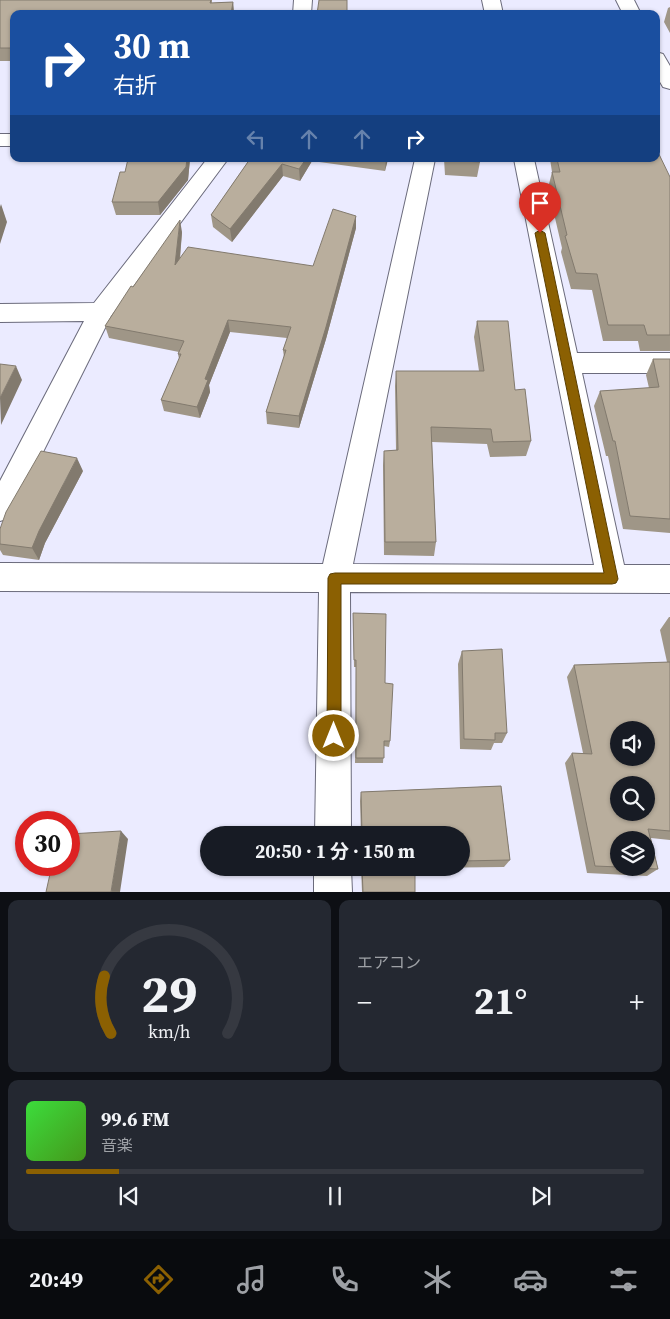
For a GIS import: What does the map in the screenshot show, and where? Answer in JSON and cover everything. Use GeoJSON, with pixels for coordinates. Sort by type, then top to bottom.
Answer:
{"type":"FeatureCollection","features":[{"type":"Feature","properties":{"kind":"street"},"geometry":{"type":"LineString","coordinates":[[660,65],[670,83]]}},
{"type":"Feature","properties":{"kind":"street"},"geometry":{"type":"LineString","coordinates":[[0,509],[101,312],[216,162]]}},
{"type":"Feature","properties":{"kind":"street"},"geometry":{"type":"LineString","coordinates":[[334,826],[335,578],[424,162]]}},
{"type":"Feature","properties":{"kind":"street"},"geometry":{"type":"LineString","coordinates":[[525,162],[612,579]]}},
{"type":"Feature","properties":{"kind":"street"},"geometry":{"type":"LineString","coordinates":[[0,313],[101,312]]}},
{"type":"Feature","properties":{"kind":"street"},"geometry":{"type":"LineString","coordinates":[[567,363],[670,362]]}},
{"type":"Feature","properties":{"kind":"street"},"geometry":{"type":"LineString","coordinates":[[0,577],[670,579]]}},
{"type":"Feature","properties":{"kind":"street"},"geometry":{"type":"LineString","coordinates":[[333,876],[333,892]]}},
{"type":"Feature","properties":{"kind":"building"},"geometry":{"type":"Polygon","coordinates":[[[0,0],[211,0],[210,3],[233,2],[232,10],[10,10],[10,48],[0,48],[0,0]]]}},
{"type":"Feature","properties":{"kind":"building"},"geometry":{"type":"Polygon","coordinates":[[[319,0],[347,0],[347,10],[318,10],[319,0]]]}},
{"type":"Feature","properties":{"kind":"building"},"geometry":{"type":"Polygon","coordinates":[[[660,156],[670,177],[670,335],[647,335],[644,325],[608,325],[597,274],[576,273],[565,236],[567,235],[552,172],[560,172],[558,162],[660,162],[660,156]]]}},
{"type":"Feature","properties":{"kind":"building"},"geometry":{"type":"Polygon","coordinates":[[[127,162],[187,162],[186,167],[158,202],[112,202],[120,172],[125,172],[127,162]]]}},
{"type":"Feature","properties":{"kind":"building"},"geometry":{"type":"Polygon","coordinates":[[[248,162],[304,162],[299,169],[282,164],[230,229],[211,215],[248,162]]]}},
{"type":"Feature","properties":{"kind":"building"},"geometry":{"type":"Polygon","coordinates":[[[333,209],[356,216],[326,327],[299,416],[266,412],[286,350],[283,350],[291,327],[228,320],[205,379],[208,380],[197,407],[161,400],[181,354],[178,354],[184,341],[105,326],[131,286],[133,287],[180,220],[175,265],[188,247],[313,266],[333,209]]]}},
{"type":"Feature","properties":{"kind":"building"},"geometry":{"type":"Polygon","coordinates":[[[477,321],[508,321],[515,390],[525,389],[531,441],[493,442],[491,429],[431,427],[436,542],[385,542],[384,451],[398,450],[396,371],[484,371],[477,321]]]}},
{"type":"Feature","properties":{"kind":"building"},"geometry":{"type":"Polygon","coordinates":[[[653,359],[670,359],[670,519],[630,516],[615,441],[613,441],[600,391],[659,387],[653,359]]]}},
{"type":"Feature","properties":{"kind":"building"},"geometry":{"type":"Polygon","coordinates":[[[0,364],[16,366],[0,398],[0,364]]]}},
{"type":"Feature","properties":{"kind":"building"},"geometry":{"type":"Polygon","coordinates":[[[41,451],[77,458],[32,548],[0,544],[0,529],[6,512],[41,451]]]}},
{"type":"Feature","properties":{"kind":"building"},"geometry":{"type":"Polygon","coordinates":[[[353,613],[386,614],[385,683],[393,684],[390,741],[384,741],[384,758],[356,758],[356,660],[354,660],[353,613]]]}},
{"type":"Feature","properties":{"kind":"building"},"geometry":{"type":"Polygon","coordinates":[[[502,649],[507,733],[495,733],[495,740],[464,739],[462,651],[502,649]]]}},
{"type":"Feature","properties":{"kind":"building"},"geometry":{"type":"Polygon","coordinates":[[[670,662],[670,831],[648,829],[648,831],[610,831],[610,867],[595,866],[572,753],[592,754],[574,665],[670,662]]]}},
{"type":"Feature","properties":{"kind":"building"},"geometry":{"type":"Polygon","coordinates":[[[501,786],[510,860],[470,861],[470,826],[362,826],[361,792],[501,786]]]}},
{"type":"Feature","properties":{"kind":"building"},"geometry":{"type":"Polygon","coordinates":[[[121,831],[111,892],[46,892],[50,876],[80,876],[80,833],[121,831]]]}},
{"type":"Feature","properties":{"kind":"building"},"geometry":{"type":"Polygon","coordinates":[[[655,857],[658,869],[655,869],[655,857]]]}},
{"type":"Feature","properties":{"kind":"building"},"geometry":{"type":"Polygon","coordinates":[[[362,876],[415,876],[415,892],[363,892],[362,876]]]}},
{"type":"Feature","properties":{"kind":"route"},"geometry":{"type":"LineString","coordinates":[[334,736],[335,578],[612,579],[540,233]]}}]}
